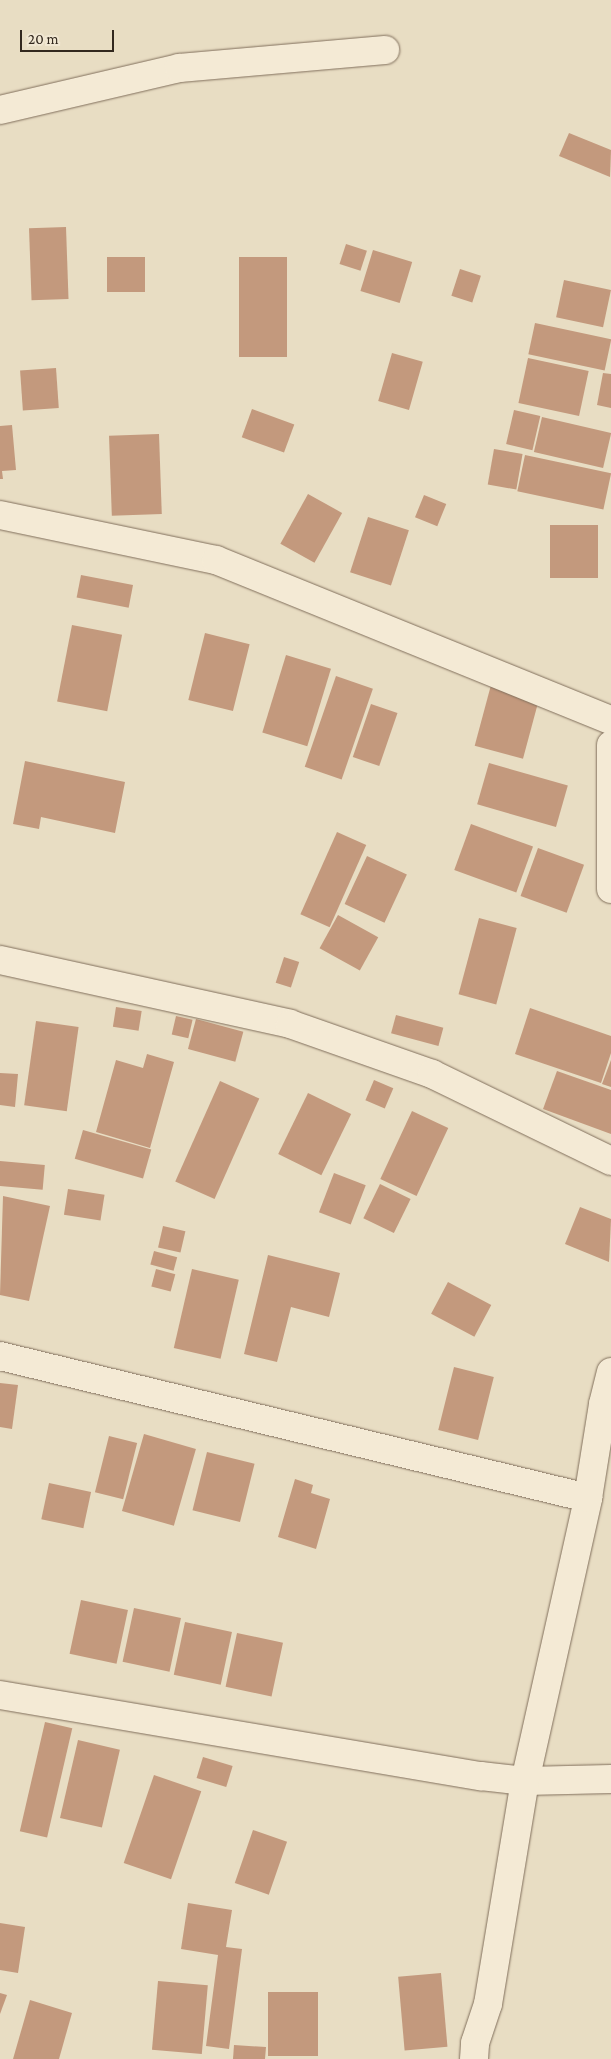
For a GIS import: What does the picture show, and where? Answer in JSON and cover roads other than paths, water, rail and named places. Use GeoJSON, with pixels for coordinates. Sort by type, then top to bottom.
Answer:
{"type":"FeatureCollection","features":[{"type":"Feature","properties":{"kind":"street"},"geometry":{"type":"LineString","coordinates":[[0,110],[179,68],[385,50]]}},
{"type":"Feature","properties":{"kind":"street"},"geometry":{"type":"LineString","coordinates":[[0,515],[216,560],[611,720]]}},
{"type":"Feature","properties":{"kind":"street"},"geometry":{"type":"LineString","coordinates":[[611,744],[611,889]]}},
{"type":"Feature","properties":{"kind":"street"},"geometry":{"type":"LineString","coordinates":[[0,960],[290,1024],[432,1074],[611,1161]]}},
{"type":"Feature","properties":{"kind":"street"},"geometry":{"type":"LineString","coordinates":[[0,1356],[588,1498]]}},
{"type":"Feature","properties":{"kind":"street"},"geometry":{"type":"LineString","coordinates":[[474,2059],[475,2043],[488,2004],[525,1781],[588,1498],[603,1404],[611,1372]]}},
{"type":"Feature","properties":{"kind":"street"},"geometry":{"type":"LineString","coordinates":[[0,1695],[525,1781],[611,1779]]}}]}
